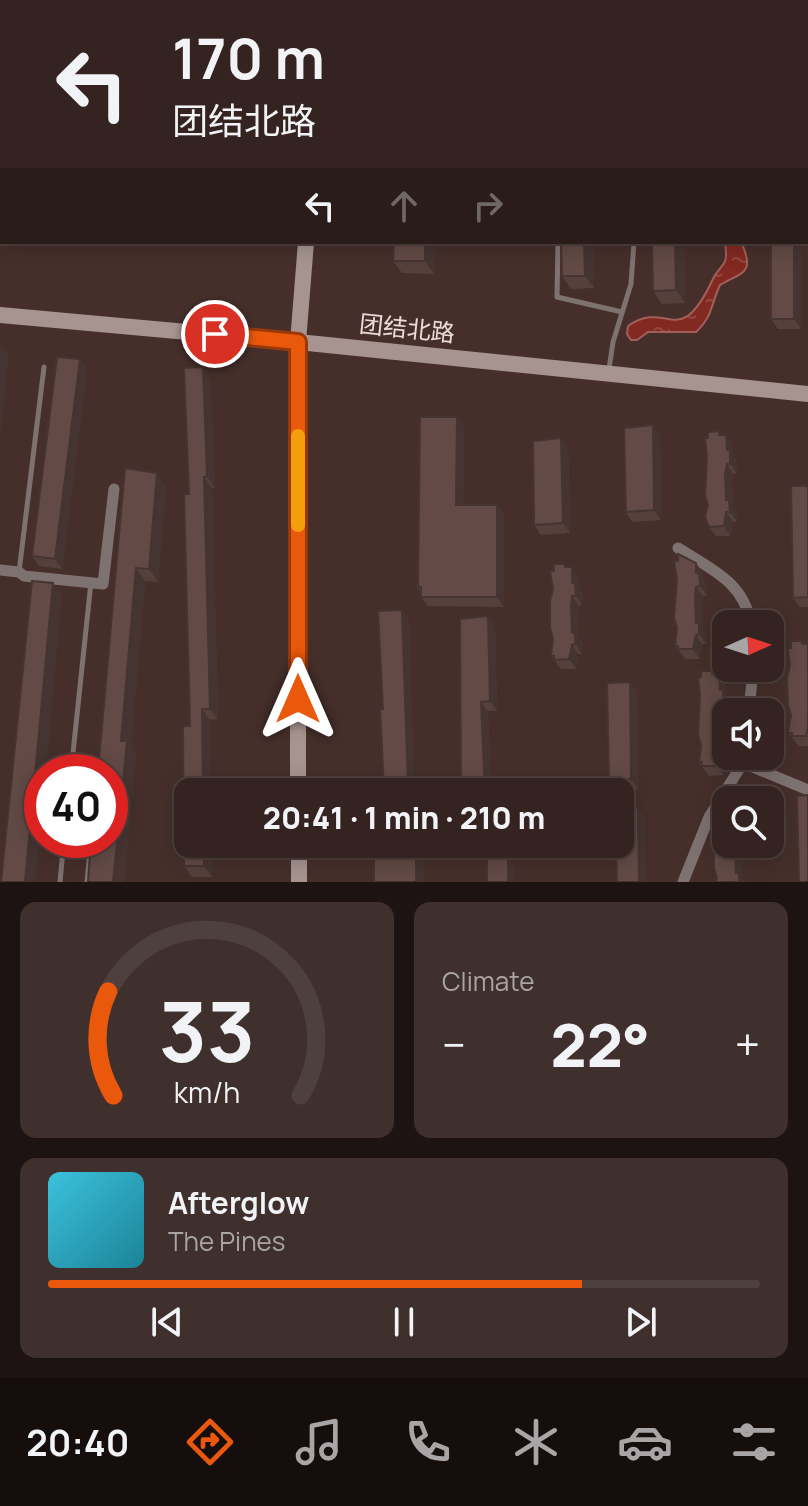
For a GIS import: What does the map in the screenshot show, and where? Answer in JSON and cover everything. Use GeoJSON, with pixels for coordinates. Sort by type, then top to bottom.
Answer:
{"type":"FeatureCollection","features":[{"type":"Feature","properties":{"kind":"street"},"geometry":{"type":"LineString","coordinates":[[298,778],[298,342],[306,244]]}},
{"type":"Feature","properties":{"kind":"street","name":"团结北路"},"geometry":{"type":"LineString","coordinates":[[0,315],[808,394]]}},
{"type":"Feature","properties":{"kind":"street"},"geometry":{"type":"LineString","coordinates":[[0,570],[19,572],[24,576],[97,583],[114,489]]}},
{"type":"Feature","properties":{"kind":"street"},"geometry":{"type":"LineString","coordinates":[[678,548],[732,583],[748,610]]}},
{"type":"Feature","properties":{"kind":"street"},"geometry":{"type":"LineString","coordinates":[[683,882],[709,817],[737,770]]}},
{"type":"Feature","properties":{"kind":"street"},"geometry":{"type":"LineString","coordinates":[[765,770],[808,790]]}},
{"type":"Feature","properties":{"kind":"street"},"geometry":{"type":"LineString","coordinates":[[299,858],[299,882]]}},
{"type":"Feature","properties":{"kind":"lane"},"geometry":{"type":"LineString","coordinates":[[558,244],[557,297],[622,312]]}},
{"type":"Feature","properties":{"kind":"lane"},"geometry":{"type":"LineString","coordinates":[[609,374],[613,342],[631,284],[634,244]]}},
{"type":"Feature","properties":{"kind":"lane"},"geometry":{"type":"LineString","coordinates":[[19,572],[44,367]]}},
{"type":"Feature","properties":{"kind":"lane"},"geometry":{"type":"LineString","coordinates":[[73,754],[97,583],[116,586]]}},
{"type":"Feature","properties":{"kind":"lane"},"geometry":{"type":"LineString","coordinates":[[60,882],[62,858]]}},
{"type":"Feature","properties":{"kind":"lane"},"geometry":{"type":"LineString","coordinates":[[87,882],[89,858]]}},
{"type":"Feature","properties":{"kind":"water"},"geometry":{"type":"Polygon","coordinates":[[[725,244],[742,244],[747,267],[720,285],[709,315],[696,332],[648,332],[637,340],[631,340],[627,334],[628,326],[642,319],[672,320],[690,314],[725,261],[725,244]]]}},
{"type":"Feature","properties":{"kind":"building"},"geometry":{"type":"Polygon","coordinates":[[[394,244],[425,244],[425,261],[393,261],[394,244]]]}},
{"type":"Feature","properties":{"kind":"building"},"geometry":{"type":"Polygon","coordinates":[[[561,244],[584,244],[585,276],[562,276],[561,244]]]}},
{"type":"Feature","properties":{"kind":"building"},"geometry":{"type":"Polygon","coordinates":[[[652,244],[675,244],[676,290],[653,291],[652,244]]]}},
{"type":"Feature","properties":{"kind":"building"},"geometry":{"type":"Polygon","coordinates":[[[771,244],[794,244],[794,319],[771,319],[771,244]]]}},
{"type":"Feature","properties":{"kind":"building"},"geometry":{"type":"Polygon","coordinates":[[[57,357],[80,359],[55,559],[32,556],[57,357]]]}},
{"type":"Feature","properties":{"kind":"building"},"geometry":{"type":"Polygon","coordinates":[[[203,367],[210,709],[202,709],[203,778],[183,778],[183,726],[190,726],[184,494],[189,494],[184,368],[203,367]]]}},
{"type":"Feature","properties":{"kind":"building"},"geometry":{"type":"Polygon","coordinates":[[[420,417],[457,417],[456,505],[497,505],[497,597],[421,597],[421,587],[418,587],[420,417]]]}},
{"type":"Feature","properties":{"kind":"building"},"geometry":{"type":"Polygon","coordinates":[[[653,425],[654,510],[626,512],[624,428],[653,425]]]}},
{"type":"Feature","properties":{"kind":"building"},"geometry":{"type":"Polygon","coordinates":[[[719,431],[719,435],[726,435],[727,450],[730,450],[730,464],[727,464],[725,474],[726,500],[729,500],[730,512],[726,512],[724,526],[709,527],[705,517],[708,505],[705,495],[705,438],[708,438],[708,432],[719,431]]]}},
{"type":"Feature","properties":{"kind":"building"},"geometry":{"type":"Polygon","coordinates":[[[561,438],[563,523],[534,525],[533,441],[561,438]]]}},
{"type":"Feature","properties":{"kind":"building"},"geometry":{"type":"Polygon","coordinates":[[[125,468],[157,473],[149,569],[136,568],[121,741],[127,741],[126,754],[100,754],[125,468]]]}},
{"type":"Feature","properties":{"kind":"building"},"geometry":{"type":"Polygon","coordinates":[[[791,486],[808,486],[808,597],[793,598],[791,486]]]}},
{"type":"Feature","properties":{"kind":"building"},"geometry":{"type":"Polygon","coordinates":[[[678,554],[696,563],[696,573],[699,573],[700,586],[696,587],[695,597],[699,634],[696,635],[693,649],[678,649],[675,646],[677,579],[674,561],[678,561],[678,554]]]}},
{"type":"Feature","properties":{"kind":"building"},"geometry":{"type":"Polygon","coordinates":[[[554,564],[572,567],[572,583],[575,583],[576,596],[572,596],[571,606],[575,644],[572,645],[569,659],[554,660],[551,656],[550,601],[553,589],[550,571],[554,571],[554,564]]]}},
{"type":"Feature","properties":{"kind":"building"},"geometry":{"type":"Polygon","coordinates":[[[32,581],[53,583],[37,754],[24,754],[24,858],[27,858],[25,882],[1,882],[32,581]]]}},
{"type":"Feature","properties":{"kind":"building"},"geometry":{"type":"Polygon","coordinates":[[[402,610],[408,778],[383,778],[378,611],[402,610]]]}},
{"type":"Feature","properties":{"kind":"building"},"geometry":{"type":"Polygon","coordinates":[[[488,616],[490,701],[481,702],[484,778],[461,778],[460,619],[488,616]]]}},
{"type":"Feature","properties":{"kind":"building"},"geometry":{"type":"Polygon","coordinates":[[[791,641],[808,644],[806,736],[788,733],[791,715],[787,678],[791,641]]]}},
{"type":"Feature","properties":{"kind":"building"},"geometry":{"type":"Polygon","coordinates":[[[701,671],[712,671],[712,682],[720,682],[720,690],[723,690],[723,698],[712,698],[712,766],[699,763],[698,678],[701,671]]]}},
{"type":"Feature","properties":{"kind":"building"},"geometry":{"type":"Polygon","coordinates":[[[630,682],[631,778],[609,778],[607,683],[630,682]]]}},
{"type":"Feature","properties":{"kind":"building"},"geometry":{"type":"Polygon","coordinates":[[[808,795],[808,882],[799,882],[797,796],[808,795]]]}},
{"type":"Feature","properties":{"kind":"building"},"geometry":{"type":"Polygon","coordinates":[[[634,808],[638,808],[639,882],[617,882],[616,858],[634,858],[634,808]]]}},
{"type":"Feature","properties":{"kind":"building"},"geometry":{"type":"Polygon","coordinates":[[[90,858],[115,858],[113,882],[88,882],[90,858]]]}},
{"type":"Feature","properties":{"kind":"building"},"geometry":{"type":"Polygon","coordinates":[[[184,858],[204,858],[204,866],[184,866],[184,858]]]}},
{"type":"Feature","properties":{"kind":"building"},"geometry":{"type":"Polygon","coordinates":[[[374,858],[416,858],[416,882],[374,882],[374,858]]]}},
{"type":"Feature","properties":{"kind":"building"},"geometry":{"type":"Polygon","coordinates":[[[487,858],[508,858],[508,882],[487,882],[487,858]]]}},
{"type":"Feature","properties":{"kind":"building"},"geometry":{"type":"Polygon","coordinates":[[[714,858],[735,858],[739,882],[716,882],[714,858]]]}},
{"type":"Feature","properties":{"kind":"slow traffic"},"geometry":{"type":"LineString","coordinates":[[298,436],[298,525]]}},
{"type":"Feature","properties":{"kind":"route"},"geometry":{"type":"LineString","coordinates":[[215,334],[298,342],[298,699]]}}]}
